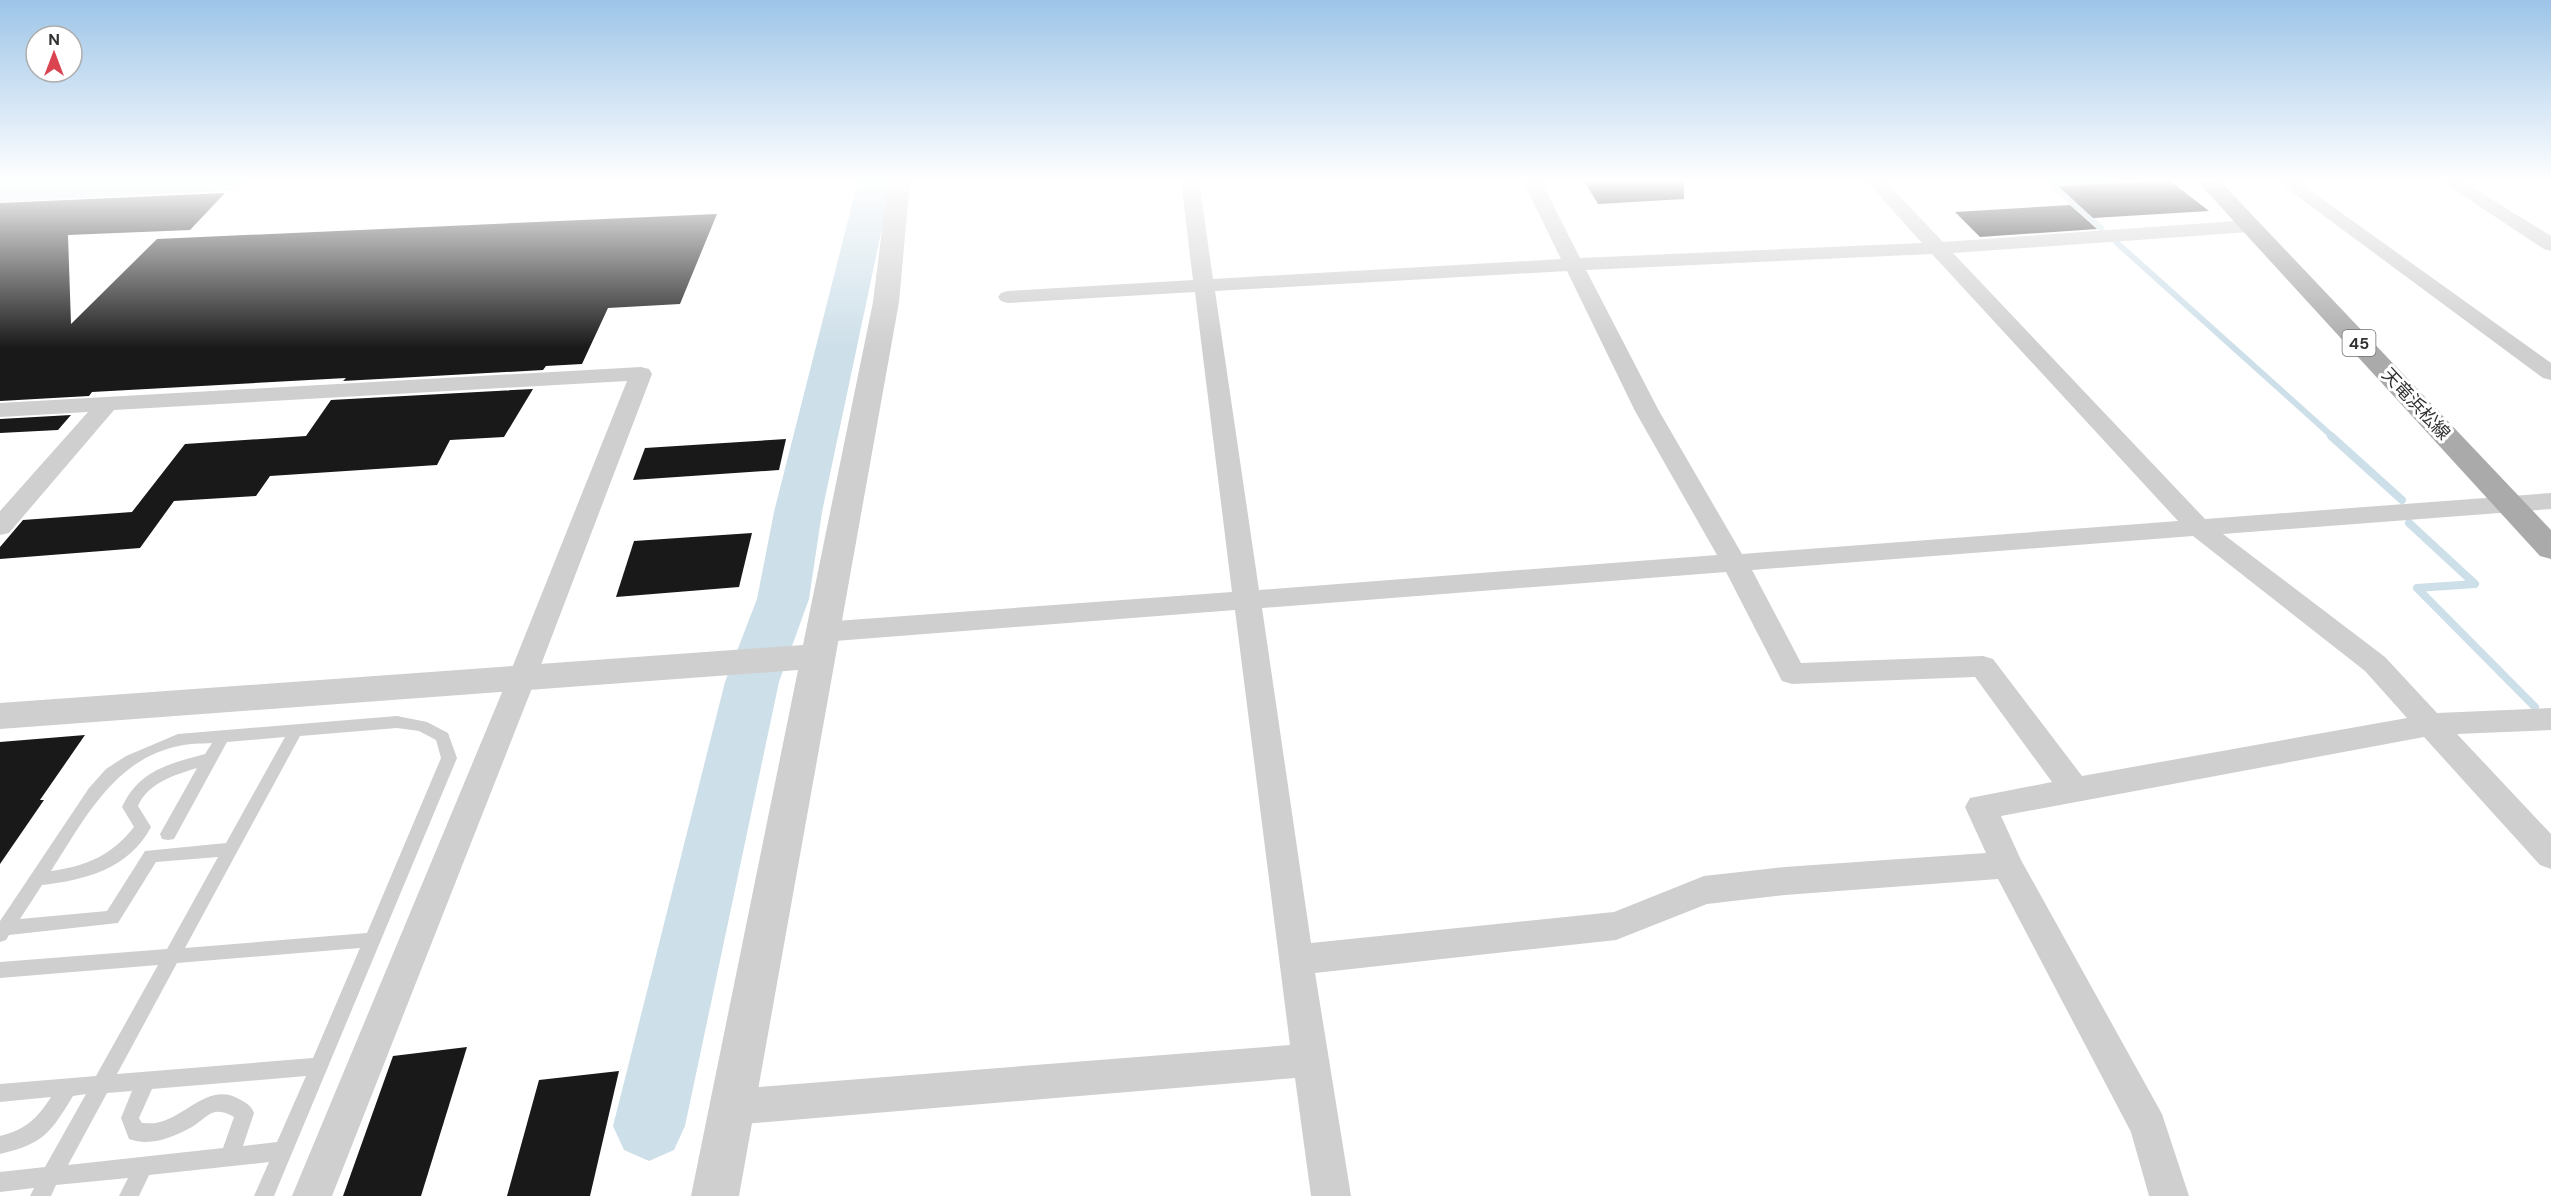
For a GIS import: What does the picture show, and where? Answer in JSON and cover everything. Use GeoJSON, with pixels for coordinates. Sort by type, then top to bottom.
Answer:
{"type":"FeatureCollection","features":[{"type":"Feature","properties":{"kind":"main road","name":"天竜浜松線"},"geometry":{"type":"LineString","coordinates":[[2260,237],[2551,549]]}},
{"type":"Feature","properties":{"kind":"street"},"geometry":{"type":"LineString","coordinates":[[715,1196],[732,1107],[806,649],[886,302],[893,237]]}},
{"type":"Feature","properties":{"kind":"street"},"geometry":{"type":"LineString","coordinates":[[1197,237],[1296,960],[1331,1196]]}},
{"type":"Feature","properties":{"kind":"street"},"geometry":{"type":"LineString","coordinates":[[1562,237],[1647,411],[1736,565],[1792,674],[1983,666],[2074,789]]}},
{"type":"Feature","properties":{"kind":"street"},"geometry":{"type":"LineString","coordinates":[[1928,237],[2200,529],[2375,664],[2551,856]]}},
{"type":"Feature","properties":{"kind":"street"},"geometry":{"type":"LineString","coordinates":[[1008,297],[1576,264],[1939,248],[2097,237]]}},
{"type":"Feature","properties":{"kind":"street"},"geometry":{"type":"LineString","coordinates":[[2363,237],[2551,373]]}},
{"type":"Feature","properties":{"kind":"street"},"geometry":{"type":"LineString","coordinates":[[2538,237],[2551,245]]}},
{"type":"Feature","properties":{"kind":"street"},"geometry":{"type":"LineString","coordinates":[[0,410],[641,374],[522,678],[312,1196]]}},
{"type":"Feature","properties":{"kind":"street"},"geometry":{"type":"LineString","coordinates":[[0,527],[107,404]]}},
{"type":"Feature","properties":{"kind":"street"},"geometry":{"type":"LineString","coordinates":[[0,716],[738,662],[806,649],[1247,602],[2551,501]]}},
{"type":"Feature","properties":{"kind":"street"},"geometry":{"type":"LineString","coordinates":[[2169,1196],[2149,1127],[2007,865],[1981,807],[2432,724],[2551,720]]}},
{"type":"Feature","properties":{"kind":"street"},"geometry":{"type":"LineString","coordinates":[[1296,960],[1616,926],[1704,890],[1785,881],[2007,865]]}},
{"type":"Feature","properties":{"kind":"street"},"geometry":{"type":"LineString","coordinates":[[732,1107],[1312,1060]]}},
{"type":"Feature","properties":{"kind":"lane"},"geometry":{"type":"LineString","coordinates":[[2,931],[109,773],[146,751],[178,740],[397,722],[422,726],[443,737],[449,758],[264,1196]]}},
{"type":"Feature","properties":{"kind":"lane"},"geometry":{"type":"LineString","coordinates":[[40,1196],[296,730]]}},
{"type":"Feature","properties":{"kind":"lane"},"geometry":{"type":"LineString","coordinates":[[168,834],[223,736]]}},
{"type":"Feature","properties":{"kind":"lane"},"geometry":{"type":"LineString","coordinates":[[37,879],[77,875],[111,862],[129,846],[142,827],[130,807],[134,794],[150,779],[212,758]]}},
{"type":"Feature","properties":{"kind":"lane"},"geometry":{"type":"LineString","coordinates":[[2,931],[112,918],[151,856],[230,849]]}},
{"type":"Feature","properties":{"kind":"lane"},"geometry":{"type":"LineString","coordinates":[[0,970],[372,940]]}},
{"type":"Feature","properties":{"kind":"lane"},"geometry":{"type":"LineString","coordinates":[[0,1094],[319,1066]]}},
{"type":"Feature","properties":{"kind":"lane"},"geometry":{"type":"LineString","coordinates":[[146,1080],[130,1118],[136,1132],[160,1132],[186,1120],[210,1104],[229,1103],[245,1113],[230,1157]]}},
{"type":"Feature","properties":{"kind":"lane"},"geometry":{"type":"LineString","coordinates":[[0,1145],[24,1141],[44,1126],[67,1088]]}},
{"type":"Feature","properties":{"kind":"lane"},"geometry":{"type":"LineString","coordinates":[[0,1182],[283,1151]]}},
{"type":"Feature","properties":{"kind":"lane"},"geometry":{"type":"LineString","coordinates":[[129,1196],[143,1167]]}},
{"type":"Feature","properties":{"kind":"building"},"geometry":{"type":"Polygon","coordinates":[[[0,237],[68,237],[71,324],[157,239],[206,237],[708,237],[680,304],[608,308],[582,364],[546,366],[543,370],[92,392],[89,396],[0,401],[0,237]]]}},
{"type":"Feature","properties":{"kind":"building"},"geometry":{"type":"Polygon","coordinates":[[[533,389],[504,437],[450,440],[437,465],[270,476],[256,496],[174,501],[140,548],[0,559],[0,547],[23,520],[132,512],[185,444],[306,436],[331,400],[533,389]]]}},
{"type":"Feature","properties":{"kind":"building"},"geometry":{"type":"Polygon","coordinates":[[[71,415],[58,430],[0,433],[0,419],[71,415]]]}},
{"type":"Feature","properties":{"kind":"building"},"geometry":{"type":"Polygon","coordinates":[[[786,439],[779,470],[633,480],[645,448],[786,439]]]}},
{"type":"Feature","properties":{"kind":"building"},"geometry":{"type":"Polygon","coordinates":[[[752,533],[739,587],[616,597],[634,541],[752,533]]]}},
{"type":"Feature","properties":{"kind":"building"},"geometry":{"type":"Polygon","coordinates":[[[85,735],[40,800],[44,800],[0,864],[0,742],[85,735]]]}},
{"type":"Feature","properties":{"kind":"building"},"geometry":{"type":"Polygon","coordinates":[[[467,1047],[421,1196],[343,1196],[393,1056],[467,1047]]]}},
{"type":"Feature","properties":{"kind":"building"},"geometry":{"type":"Polygon","coordinates":[[[619,1071],[590,1196],[507,1196],[539,1080],[619,1071]]]}},
{"type":"Feature","properties":{"kind":"waterway"},"geometry":{"type":"LineString","coordinates":[[649,1126],[752,682],[783,599],[798,512],[862,237]]}},
{"type":"Feature","properties":{"kind":"waterway"},"geometry":{"type":"LineString","coordinates":[[2116,242],[2333,437]]}},
{"type":"Feature","properties":{"kind":"waterway"},"geometry":{"type":"LineString","coordinates":[[2331,436],[2402,500]]}},
{"type":"Feature","properties":{"kind":"waterway"},"geometry":{"type":"LineString","coordinates":[[2409,523],[2475,584],[2417,588],[2535,707]]}}]}
